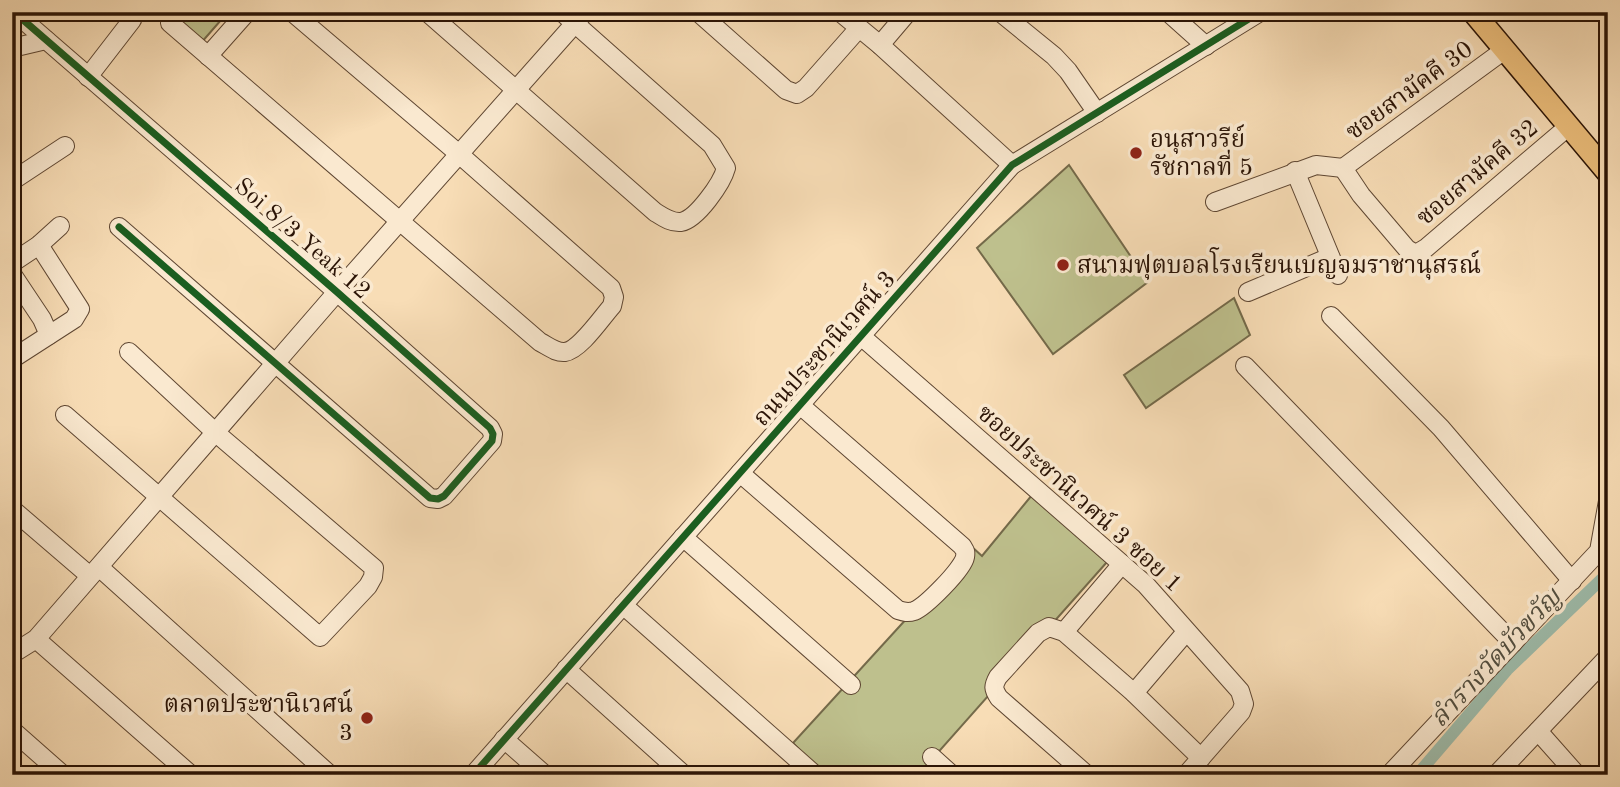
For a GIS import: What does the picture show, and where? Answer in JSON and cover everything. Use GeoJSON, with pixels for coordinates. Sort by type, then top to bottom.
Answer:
{"type":"FeatureCollection","features":[{"type":"Feature","properties":{"kind":"main road"},"geometry":{"type":"LineString","coordinates":[[1473,12],[1608,173]]}},
{"type":"Feature","properties":{"kind":"street","name":"Soi 8/3 Yeak 12"},"geometry":{"type":"LineString","coordinates":[[14,12],[490,428],[492,441],[444,496],[438,499],[430,498],[276,363]]}},
{"type":"Feature","properties":{"kind":"street"},"geometry":{"type":"LineString","coordinates":[[208,56],[247,12]]}},
{"type":"Feature","properties":{"kind":"street"},"geometry":{"type":"LineString","coordinates":[[170,23],[540,342],[556,351],[575,349],[612,306],[614,297],[611,288],[292,12]]}},
{"type":"Feature","properties":{"kind":"street"},"geometry":{"type":"LineString","coordinates":[[12,654],[36,639],[337,292],[517,90],[574,16],[712,145],[723,159],[726,168],[723,178],[693,217],[680,222],[670,221],[655,212],[517,90],[427,12]]}},
{"type":"Feature","properties":{"kind":"street"},"geometry":{"type":"LineString","coordinates":[[698,12],[786,90],[797,94],[806,88],[859,28]]}},
{"type":"Feature","properties":{"kind":"street"},"geometry":{"type":"LineString","coordinates":[[839,12],[880,45],[1012,165]]}},
{"type":"Feature","properties":{"kind":"street"},"geometry":{"type":"LineString","coordinates":[[880,45],[908,12]]}},
{"type":"Feature","properties":{"kind":"street"},"geometry":{"type":"LineString","coordinates":[[1000,12],[1054,56],[1068,71],[1097,113]]}},
{"type":"Feature","properties":{"kind":"street"},"geometry":{"type":"LineString","coordinates":[[1168,12],[1206,46]]}},
{"type":"Feature","properties":{"kind":"street","name":"ถนนประชานิเวศน์ 3"},"geometry":{"type":"LineString","coordinates":[[473,775],[1012,165],[1260,12]]}},
{"type":"Feature","properties":{"kind":"street"},"geometry":{"type":"LineString","coordinates":[[88,77],[132,20]]}},
{"type":"Feature","properties":{"kind":"street"},"geometry":{"type":"LineString","coordinates":[[12,48],[46,40]]}},
{"type":"Feature","properties":{"kind":"street","name":"ซอยสามัคคี 30"},"geometry":{"type":"LineString","coordinates":[[1343,168],[1503,51]]}},
{"type":"Feature","properties":{"kind":"street","name":"ซอยสามัคคี 32"},"geometry":{"type":"LineString","coordinates":[[1343,168],[1361,195],[1407,249],[1416,254],[1569,126]]}},
{"type":"Feature","properties":{"kind":"street"},"geometry":{"type":"LineString","coordinates":[[12,181],[65,146]]}},
{"type":"Feature","properties":{"kind":"street"},"geometry":{"type":"LineString","coordinates":[[1215,202],[1316,165],[1343,168]]}},
{"type":"Feature","properties":{"kind":"street"},"geometry":{"type":"LineString","coordinates":[[1295,172],[1338,275]]}},
{"type":"Feature","properties":{"kind":"street"},"geometry":{"type":"LineString","coordinates":[[12,263],[39,245],[60,226]]}},
{"type":"Feature","properties":{"kind":"street"},"geometry":{"type":"LineString","coordinates":[[120,227],[276,363]]}},
{"type":"Feature","properties":{"kind":"street"},"geometry":{"type":"LineString","coordinates":[[12,359],[74,319],[80,309],[39,245]]}},
{"type":"Feature","properties":{"kind":"street"},"geometry":{"type":"LineString","coordinates":[[1248,292],[1330,257]]}},
{"type":"Feature","properties":{"kind":"street"},"geometry":{"type":"LineString","coordinates":[[12,274],[42,319],[49,335]]}},
{"type":"Feature","properties":{"kind":"street"},"geometry":{"type":"LineString","coordinates":[[1331,316],[1441,428],[1572,580]]}},
{"type":"Feature","properties":{"kind":"street","name":"ซอยประชานิเวศน์ 3 ซอย 1"},"geometry":{"type":"LineString","coordinates":[[861,336],[1146,585],[1240,691],[1244,704],[1235,720],[1186,775]]}},
{"type":"Feature","properties":{"kind":"street"},"geometry":{"type":"LineString","coordinates":[[65,415],[320,637],[368,586],[374,568],[216,433],[129,352]]}},
{"type":"Feature","properties":{"kind":"street"},"geometry":{"type":"LineString","coordinates":[[1245,366],[1513,643]]}},
{"type":"Feature","properties":{"kind":"street"},"geometry":{"type":"LineString","coordinates":[[740,473],[898,610],[918,610],[941,588],[962,564],[965,552],[962,546],[800,405]]}},
{"type":"Feature","properties":{"kind":"street"},"geometry":{"type":"LineString","coordinates":[[1389,775],[1599,551],[1608,501]]}},
{"type":"Feature","properties":{"kind":"street"},"geometry":{"type":"LineString","coordinates":[[12,509],[95,571],[330,775]]}},
{"type":"Feature","properties":{"kind":"street"},"geometry":{"type":"LineString","coordinates":[[683,537],[851,685]]}},
{"type":"Feature","properties":{"kind":"street"},"geometry":{"type":"LineString","coordinates":[[1064,632],[1122,564]]}},
{"type":"Feature","properties":{"kind":"street"},"geometry":{"type":"LineString","coordinates":[[623,605],[813,774]]}},
{"type":"Feature","properties":{"kind":"street"},"geometry":{"type":"LineString","coordinates":[[1087,775],[994,691],[993,685],[998,677],[1043,629],[1049,627],[1064,632],[1134,693],[1201,758]]}},
{"type":"Feature","properties":{"kind":"street"},"geometry":{"type":"LineString","coordinates":[[1134,693],[1186,632]]}},
{"type":"Feature","properties":{"kind":"street"},"geometry":{"type":"LineString","coordinates":[[36,639],[191,775]]}},
{"type":"Feature","properties":{"kind":"street"},"geometry":{"type":"LineString","coordinates":[[1496,775],[1605,667]]}},
{"type":"Feature","properties":{"kind":"street"},"geometry":{"type":"LineString","coordinates":[[566,669],[684,775]]}},
{"type":"Feature","properties":{"kind":"street"},"geometry":{"type":"LineString","coordinates":[[12,730],[62,775]]}},
{"type":"Feature","properties":{"kind":"street"},"geometry":{"type":"LineString","coordinates":[[1538,731],[1577,775]]}},
{"type":"Feature","properties":{"kind":"street"},"geometry":{"type":"LineString","coordinates":[[504,739],[545,775]]}},
{"type":"Feature","properties":{"kind":"street"},"geometry":{"type":"LineString","coordinates":[[932,757],[952,775]]}},
{"type":"Feature","properties":{"kind":"green space"},"geometry":{"type":"Polygon","coordinates":[[[167,12],[228,12],[201,43],[167,12]]]}},
{"type":"Feature","properties":{"kind":"green space","name":"สนามฟุตบอลโรงเรียนเบญจมราชานุสรณ์"},"geometry":{"type":"Polygon","coordinates":[[[1069,165],[1148,282],[1053,354],[977,248],[1069,165]]]}},
{"type":"Feature","properties":{"kind":"green space"},"geometry":{"type":"Polygon","coordinates":[[[1234,298],[1250,335],[1146,408],[1124,375],[1234,298]]]}},
{"type":"Feature","properties":{"kind":"green space"},"geometry":{"type":"Polygon","coordinates":[[[1032,495],[1107,562],[918,775],[813,775],[817,769],[793,743],[972,547],[982,556],[1032,495]]]}},
{"type":"Feature","properties":{"kind":"waterway","name":"ลำรางวัดบัวขวัญ"},"geometry":{"type":"LineString","coordinates":[[1417,775],[1507,670],[1608,573]]}},
{"type":"Feature","properties":{"kind":"cycle path"},"geometry":{"type":"LineString","coordinates":[[14,12],[490,428],[492,441],[444,496],[438,499],[430,498],[119,227]]}},
{"type":"Feature","properties":{"kind":"cycle path"},"geometry":{"type":"LineString","coordinates":[[473,775],[1012,165],[1260,12]]}},
{"type":"Feature","properties":{"kind":"place","name":"อนุสาวรีย์ รัชกาลที่ 5"},"geometry":{"type":"Point","coordinates":[1136,153]}},
{"type":"Feature","properties":{"kind":"place","name":"สนามฟุตบอลโรงเรียนเบญจมราชานุสรณ์"},"geometry":{"type":"Point","coordinates":[1063,265]}},
{"type":"Feature","properties":{"kind":"place","name":"ตลาดประชานิเวศน์ 3"},"geometry":{"type":"Point","coordinates":[367,718]}}]}
